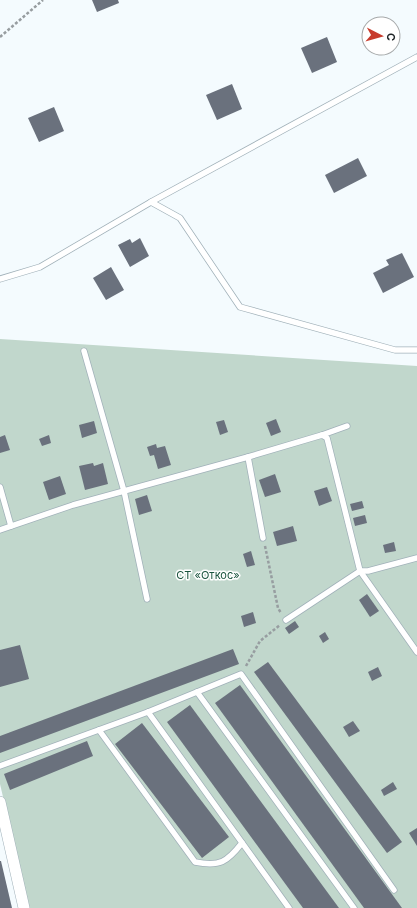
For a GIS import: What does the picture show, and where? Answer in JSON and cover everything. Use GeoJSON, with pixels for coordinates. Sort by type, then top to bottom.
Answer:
{"type":"FeatureCollection","features":[{"type":"Feature","properties":{"kind":"street"},"geometry":{"type":"LineString","coordinates":[[0,802],[24,908]]}},
{"type":"Feature","properties":{"kind":"lane"},"geometry":{"type":"LineString","coordinates":[[0,279],[40,267],[151,202],[417,56]]}},
{"type":"Feature","properties":{"kind":"lane"},"geometry":{"type":"LineString","coordinates":[[151,202],[180,218],[240,307],[395,350],[417,350]]}},
{"type":"Feature","properties":{"kind":"lane"},"geometry":{"type":"LineString","coordinates":[[84,351],[124,492],[147,599]]}},
{"type":"Feature","properties":{"kind":"lane"},"geometry":{"type":"LineString","coordinates":[[0,530],[74,505],[248,457],[348,426]]}},
{"type":"Feature","properties":{"kind":"lane"},"geometry":{"type":"LineString","coordinates":[[322,435],[327,438],[360,571],[417,652]]}},
{"type":"Feature","properties":{"kind":"lane"},"geometry":{"type":"LineString","coordinates":[[248,457],[263,538]]}},
{"type":"Feature","properties":{"kind":"lane"},"geometry":{"type":"LineString","coordinates":[[0,487],[11,526]]}},
{"type":"Feature","properties":{"kind":"lane"},"geometry":{"type":"LineString","coordinates":[[286,620],[360,571],[368,571],[417,558]]}},
{"type":"Feature","properties":{"kind":"lane"},"geometry":{"type":"LineString","coordinates":[[0,766],[148,712],[241,674],[394,890]]}},
{"type":"Feature","properties":{"kind":"lane"},"geometry":{"type":"LineString","coordinates":[[197,692],[354,908]]}},
{"type":"Feature","properties":{"kind":"lane"},"geometry":{"type":"LineString","coordinates":[[148,712],[289,908]]}},
{"type":"Feature","properties":{"kind":"lane"},"geometry":{"type":"LineString","coordinates":[[99,730],[195,862],[211,866],[230,858],[242,843]]}},
{"type":"Feature","properties":{"kind":"path"},"geometry":{"type":"LineString","coordinates":[[0,37],[43,0]]}},
{"type":"Feature","properties":{"kind":"path"},"geometry":{"type":"LineString","coordinates":[[241,674],[260,641],[286,620],[278,608],[263,538]]}},
{"type":"Feature","properties":{"kind":"green space","name":"СТ «Откос»"},"geometry":{"type":"Polygon","coordinates":[[[0,339],[417,366],[417,908],[29,908],[0,784],[0,339]]]}},
{"type":"Feature","properties":{"kind":"building"},"geometry":{"type":"Polygon","coordinates":[[[92,0],[118,0],[119,3],[97,12],[92,0]]]}},
{"type":"Feature","properties":{"kind":"building"},"geometry":{"type":"Polygon","coordinates":[[[327,37],[337,62],[312,73],[301,48],[327,37]]]}},
{"type":"Feature","properties":{"kind":"building"},"geometry":{"type":"Polygon","coordinates":[[[232,84],[242,109],[217,120],[206,95],[232,84]]]}},
{"type":"Feature","properties":{"kind":"building"},"geometry":{"type":"Polygon","coordinates":[[[54,107],[64,131],[39,142],[28,118],[54,107]]]}},
{"type":"Feature","properties":{"kind":"building"},"geometry":{"type":"Polygon","coordinates":[[[358,158],[367,176],[334,193],[325,175],[358,158]]]}},
{"type":"Feature","properties":{"kind":"building"},"geometry":{"type":"Polygon","coordinates":[[[140,238],[149,256],[130,267],[118,245],[130,239],[132,243],[140,238]]]}},
{"type":"Feature","properties":{"kind":"building"},"geometry":{"type":"Polygon","coordinates":[[[402,253],[414,277],[383,293],[373,273],[389,265],[386,260],[402,253]]]}},
{"type":"Feature","properties":{"kind":"building"},"geometry":{"type":"Polygon","coordinates":[[[111,267],[124,290],[106,300],[93,278],[111,267]]]}},
{"type":"Feature","properties":{"kind":"building"},"geometry":{"type":"Polygon","coordinates":[[[276,419],[281,432],[271,436],[266,423],[276,419]]]}},
{"type":"Feature","properties":{"kind":"building"},"geometry":{"type":"Polygon","coordinates":[[[224,420],[228,432],[220,435],[216,422],[224,420]]]}},
{"type":"Feature","properties":{"kind":"building"},"geometry":{"type":"Polygon","coordinates":[[[94,421],[97,433],[82,438],[79,425],[94,421]]]}},
{"type":"Feature","properties":{"kind":"building"},"geometry":{"type":"Polygon","coordinates":[[[5,435],[10,450],[0,453],[0,437],[5,435]]]}},
{"type":"Feature","properties":{"kind":"building"},"geometry":{"type":"Polygon","coordinates":[[[49,435],[51,443],[42,446],[39,439],[49,435]]]}},
{"type":"Feature","properties":{"kind":"building"},"geometry":{"type":"Polygon","coordinates":[[[156,444],[157,448],[165,446],[171,465],[158,469],[154,455],[150,456],[147,447],[156,444]]]}},
{"type":"Feature","properties":{"kind":"building"},"geometry":{"type":"Polygon","coordinates":[[[93,463],[94,466],[103,463],[108,484],[85,490],[79,466],[93,463]]]}},
{"type":"Feature","properties":{"kind":"building"},"geometry":{"type":"Polygon","coordinates":[[[275,474],[281,492],[265,497],[259,480],[275,474]]]}},
{"type":"Feature","properties":{"kind":"building"},"geometry":{"type":"Polygon","coordinates":[[[60,476],[66,494],[49,500],[43,482],[60,476]]]}},
{"type":"Feature","properties":{"kind":"building"},"geometry":{"type":"Polygon","coordinates":[[[327,487],[332,501],[319,506],[314,491],[327,487]]]}},
{"type":"Feature","properties":{"kind":"building"},"geometry":{"type":"Polygon","coordinates":[[[147,495],[152,511],[139,515],[135,499],[147,495]]]}},
{"type":"Feature","properties":{"kind":"building"},"geometry":{"type":"Polygon","coordinates":[[[362,501],[364,508],[352,511],[350,504],[362,501]]]}},
{"type":"Feature","properties":{"kind":"building"},"geometry":{"type":"Polygon","coordinates":[[[365,515],[367,523],[355,526],[353,518],[365,515]]]}},
{"type":"Feature","properties":{"kind":"building"},"geometry":{"type":"Polygon","coordinates":[[[293,526],[297,541],[277,546],[273,532],[293,526]]]}},
{"type":"Feature","properties":{"kind":"building"},"geometry":{"type":"Polygon","coordinates":[[[394,542],[396,551],[385,553],[383,545],[394,542]]]}},
{"type":"Feature","properties":{"kind":"building"},"geometry":{"type":"Polygon","coordinates":[[[251,551],[255,565],[247,567],[243,554],[251,551]]]}},
{"type":"Feature","properties":{"kind":"building"},"geometry":{"type":"Polygon","coordinates":[[[367,594],[379,611],[370,617],[359,600],[367,594]]]}},
{"type":"Feature","properties":{"kind":"building"},"geometry":{"type":"Polygon","coordinates":[[[253,612],[256,623],[244,627],[241,616],[253,612]]]}},
{"type":"Feature","properties":{"kind":"building"},"geometry":{"type":"Polygon","coordinates":[[[295,621],[299,627],[289,634],[285,628],[295,621]]]}},
{"type":"Feature","properties":{"kind":"building"},"geometry":{"type":"Polygon","coordinates":[[[325,632],[329,639],[323,643],[319,636],[325,632]]]}},
{"type":"Feature","properties":{"kind":"building"},"geometry":{"type":"Polygon","coordinates":[[[20,645],[29,679],[0,687],[0,650],[20,645]]]}},
{"type":"Feature","properties":{"kind":"building"},"geometry":{"type":"Polygon","coordinates":[[[233,649],[239,664],[0,753],[0,736],[233,649]]]}},
{"type":"Feature","properties":{"kind":"building"},"geometry":{"type":"Polygon","coordinates":[[[268,662],[402,842],[387,853],[254,672],[268,662]]]}},
{"type":"Feature","properties":{"kind":"building"},"geometry":{"type":"Polygon","coordinates":[[[378,667],[382,676],[372,681],[368,672],[378,667]]]}},
{"type":"Feature","properties":{"kind":"building"},"geometry":{"type":"Polygon","coordinates":[[[240,685],[402,908],[364,908],[215,703],[240,685]]]}},
{"type":"Feature","properties":{"kind":"building"},"geometry":{"type":"Polygon","coordinates":[[[190,705],[339,908],[303,908],[167,722],[190,705]]]}},
{"type":"Feature","properties":{"kind":"building"},"geometry":{"type":"Polygon","coordinates":[[[353,721],[360,731],[349,737],[343,727],[353,721]]]}},
{"type":"Feature","properties":{"kind":"building"},"geometry":{"type":"Polygon","coordinates":[[[142,723],[229,837],[202,858],[115,744],[142,723]]]}},
{"type":"Feature","properties":{"kind":"building"},"geometry":{"type":"Polygon","coordinates":[[[87,741],[93,756],[10,790],[4,774],[87,741]]]}},
{"type":"Feature","properties":{"kind":"building"},"geometry":{"type":"Polygon","coordinates":[[[393,782],[397,789],[384,796],[381,790],[393,782]]]}},
{"type":"Feature","properties":{"kind":"building"},"geometry":{"type":"Polygon","coordinates":[[[417,828],[417,846],[409,833],[417,828]]]}},
{"type":"Feature","properties":{"kind":"building"},"geometry":{"type":"Polygon","coordinates":[[[1,861],[12,908],[0,908],[1,861]]]}}]}
